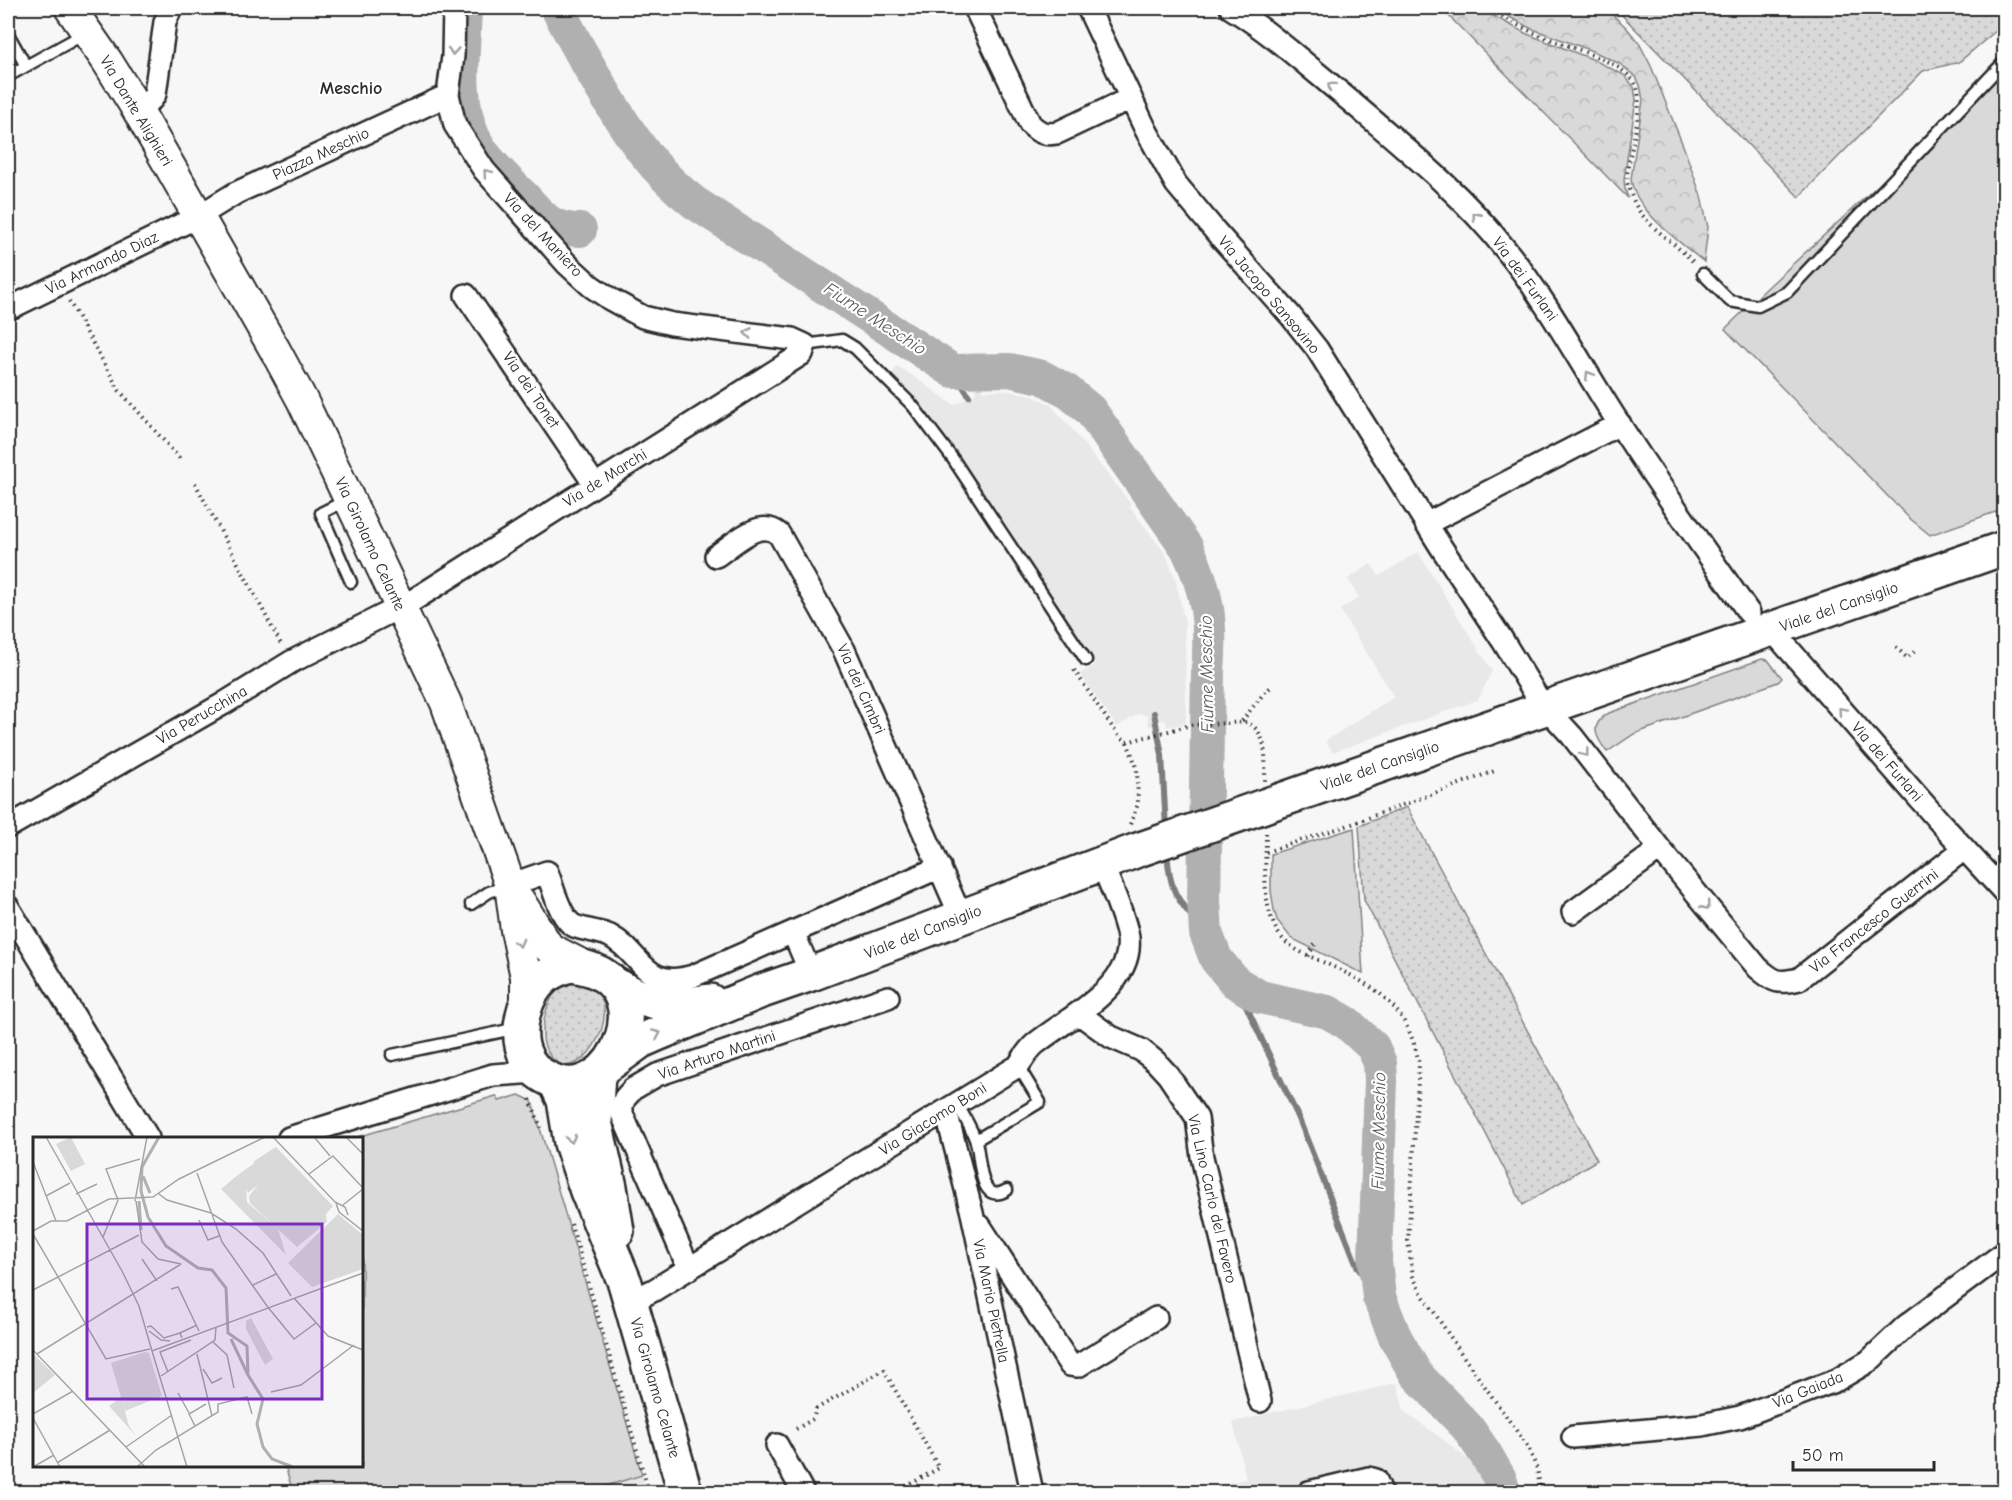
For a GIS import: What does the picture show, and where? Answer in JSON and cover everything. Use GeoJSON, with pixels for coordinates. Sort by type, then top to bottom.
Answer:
{"type":"FeatureCollection","features":[{"type":"Feature","properties":{"kind":"main road","name":"Via Dante Alighieri"},"geometry":{"type":"LineString","coordinates":[[70,8],[137,109],[197,217]]}},
{"type":"Feature","properties":{"kind":"main road","name":"Via Girolamo Celante"},"geometry":{"type":"LineString","coordinates":[[197,217],[286,370],[446,704],[510,885],[526,977],[522,1025]]}},
{"type":"Feature","properties":{"kind":"main road","name":"Viale del Cansiglio"},"geometry":{"type":"LineString","coordinates":[[603,1070],[641,1041],[657,1034],[759,992],[812,974],[1102,863],[1138,839],[1234,816],[1546,709],[1760,621],[2004,548]]}},
{"type":"Feature","properties":{"kind":"main road","name":"Via Girolamo Celante"},"geometry":{"type":"LineString","coordinates":[[510,885],[549,948],[586,967]]}},
{"type":"Feature","properties":{"kind":"main road"},"geometry":{"type":"LineString","coordinates":[[570,965],[586,967],[601,973],[615,984],[621,994],[624,1011],[623,1029],[619,1046],[603,1070],[586,1081],[572,1084],[540,1083],[524,1053],[522,1025],[531,993],[544,978],[556,969],[570,965]]}},
{"type":"Feature","properties":{"kind":"main road","name":"Viale del Cansiglio"},"geometry":{"type":"LineString","coordinates":[[615,984],[649,1001],[670,1005],[693,1004],[759,992]]}},
{"type":"Feature","properties":{"kind":"main road","name":"Via Girolamo Celante"},"geometry":{"type":"LineString","coordinates":[[603,1070],[594,1122],[610,1187],[627,1293]]}},
{"type":"Feature","properties":{"kind":"main road","name":"Via Girolamo Celante"},"geometry":{"type":"LineString","coordinates":[[540,1083],[564,1100],[572,1143],[587,1191],[627,1293],[685,1492]]}},
{"type":"Feature","properties":{"kind":"street","name":"Via del Maniero"},"geometry":{"type":"LineString","coordinates":[[454,8],[453,56],[447,95],[455,125],[484,170],[567,264],[591,286],[643,317],[672,324],[792,339],[805,345]]}},
{"type":"Feature","properties":{"kind":"street"},"geometry":{"type":"LineString","coordinates":[[975,8],[1030,124],[1037,132],[1046,135],[1057,133],[1131,98]]}},
{"type":"Feature","properties":{"kind":"street","name":"Via Jacopo Sansovino"},"geometry":{"type":"LineString","coordinates":[[1088,8],[1155,149],[1176,184],[1317,349],[1426,524],[1546,709]]}},
{"type":"Feature","properties":{"kind":"street","name":"Via dei Furlani"},"geometry":{"type":"LineString","coordinates":[[1231,8],[1277,40],[1428,168],[1473,212],[1506,249],[1540,296],[1620,424],[1717,570],[1964,849],[2000,878]]}},
{"type":"Feature","properties":{"kind":"street"},"geometry":{"type":"LineString","coordinates":[[137,109],[155,94],[168,15]]}},
{"type":"Feature","properties":{"kind":"street","name":"Piazza Meschio"},"geometry":{"type":"LineString","coordinates":[[197,217],[236,193],[447,95]]}},
{"type":"Feature","properties":{"kind":"street","name":"Via Armando Diaz"},"geometry":{"type":"LineString","coordinates":[[8,309],[197,217]]}},
{"type":"Feature","properties":{"kind":"street","name":"Via dei Tonet"},"geometry":{"type":"LineString","coordinates":[[466,295],[595,485]]}},
{"type":"Feature","properties":{"kind":"street","name":"Via de Marchi"},"geometry":{"type":"LineString","coordinates":[[399,607],[412,601],[802,354],[805,345]]}},
{"type":"Feature","properties":{"kind":"street"},"geometry":{"type":"LineString","coordinates":[[1426,524],[1620,424]]}},
{"type":"Feature","properties":{"kind":"street","name":"Via dei Cimbri"},"geometry":{"type":"LineString","coordinates":[[717,556],[760,528],[770,528],[779,534],[844,650],[961,917]]}},
{"type":"Feature","properties":{"kind":"street","name":"Via Perucchina"},"geometry":{"type":"LineString","coordinates":[[8,827],[223,704],[291,662],[399,607]]}},
{"type":"Feature","properties":{"kind":"street","name":"Via Francesco Guerrini"},"geometry":{"type":"LineString","coordinates":[[1546,709],[1572,736],[1660,849],[1758,968],[1772,981],[1799,980],[1811,972],[1964,849]]}},
{"type":"Feature","properties":{"kind":"street"},"geometry":{"type":"LineString","coordinates":[[1574,912],[1660,849]]}},
{"type":"Feature","properties":{"kind":"street","name":"Via Giacomo Boni"},"geometry":{"type":"LineString","coordinates":[[627,1293],[654,1290],[952,1108],[1018,1066],[1034,1045],[1099,996],[1125,964],[1128,951],[1126,929],[1102,863]]}},
{"type":"Feature","properties":{"kind":"street"},"geometry":{"type":"LineString","coordinates":[[510,885],[547,872],[565,915],[574,926],[592,929],[613,938],[653,974],[669,979],[693,976],[940,867]]}},
{"type":"Feature","properties":{"kind":"street"},"geometry":{"type":"LineString","coordinates":[[8,907],[147,1137]]}},
{"type":"Feature","properties":{"kind":"street"},"geometry":{"type":"LineString","coordinates":[[793,932],[812,974]]}},
{"type":"Feature","properties":{"kind":"street","name":"Via Arturo Martini"},"geometry":{"type":"LineString","coordinates":[[689,1269],[622,1113],[625,1098],[633,1089],[672,1068],[888,997]]}},
{"type":"Feature","properties":{"kind":"street","name":"Via Lino Carlo del Favero"},"geometry":{"type":"LineString","coordinates":[[1078,1013],[1111,1037],[1141,1050],[1156,1062],[1178,1088],[1197,1118],[1202,1157],[1260,1401]]}},
{"type":"Feature","properties":{"kind":"street"},"geometry":{"type":"LineString","coordinates":[[493,1075],[522,1025]]}},
{"type":"Feature","properties":{"kind":"street"},"geometry":{"type":"LineString","coordinates":[[292,1137],[493,1075],[540,1083]]}},
{"type":"Feature","properties":{"kind":"street","name":"Via Mario Pietrella"},"geometry":{"type":"LineString","coordinates":[[952,1108],[972,1213],[1032,1492]]}},
{"type":"Feature","properties":{"kind":"street"},"geometry":{"type":"LineString","coordinates":[[972,1213],[1070,1365],[1078,1366],[1156,1318]]}},
{"type":"Feature","properties":{"kind":"street","name":"Via Gaiada"},"geometry":{"type":"LineString","coordinates":[[1573,1437],[1702,1425],[1740,1417],[1837,1380],[1869,1360],[1906,1326],[2004,1252]]}},
{"type":"Feature","properties":{"kind":"street"},"geometry":{"type":"LineString","coordinates":[[777,1445],[803,1492]]}},
{"type":"Feature","properties":{"kind":"street"},"geometry":{"type":"LineString","coordinates":[[1309,1492],[1369,1478],[1376,1480],[1381,1492]]}},
{"type":"Feature","properties":{"kind":"lane"},"geometry":{"type":"LineString","coordinates":[[8,76],[87,33]]}},
{"type":"Feature","properties":{"kind":"lane"},"geometry":{"type":"LineString","coordinates":[[8,34],[26,66]]}},
{"type":"Feature","properties":{"kind":"lane"},"geometry":{"type":"LineString","coordinates":[[1703,274],[1730,301],[1758,306],[1787,292],[2004,62]]}},
{"type":"Feature","properties":{"kind":"lane"},"geometry":{"type":"LineString","coordinates":[[805,345],[842,340],[855,348],[913,406],[953,459],[1086,660]]}},
{"type":"Feature","properties":{"kind":"lane"},"geometry":{"type":"LineString","coordinates":[[349,499],[321,513],[351,582]]}},
{"type":"Feature","properties":{"kind":"lane"},"geometry":{"type":"LineString","coordinates":[[471,904],[489,892],[510,885]]}},
{"type":"Feature","properties":{"kind":"lane"},"geometry":{"type":"LineString","coordinates":[[392,1055],[522,1025]]}},
{"type":"Feature","properties":{"kind":"lane"},"geometry":{"type":"LineString","coordinates":[[976,1140],[1040,1102],[1018,1066]]}},
{"type":"Feature","properties":{"kind":"lane"},"geometry":{"type":"LineString","coordinates":[[952,1108],[976,1140],[985,1185],[990,1192],[1007,1190]]}},
{"type":"Feature","properties":{"kind":"path"},"geometry":{"type":"LineString","coordinates":[[1486,8],[1530,31],[1604,61],[1626,72],[1635,82],[1639,90],[1627,182],[1634,201],[1644,216],[1685,252],[1703,274]]}},
{"type":"Feature","properties":{"kind":"path"},"geometry":{"type":"LineString","coordinates":[[67,297],[119,390],[180,459]]}},
{"type":"Feature","properties":{"kind":"path"},"geometry":{"type":"LineString","coordinates":[[195,483],[291,662]]}},
{"type":"Feature","properties":{"kind":"path"},"geometry":{"type":"LineString","coordinates":[[1896,647],[1907,658],[1915,651]]}},
{"type":"Feature","properties":{"kind":"path"},"geometry":{"type":"LineString","coordinates":[[1068,662],[1113,728],[1127,742],[1137,768],[1138,839]]}},
{"type":"Feature","properties":{"kind":"path"},"geometry":{"type":"LineString","coordinates":[[1241,722],[1272,686]]}},
{"type":"Feature","properties":{"kind":"path"},"geometry":{"type":"LineString","coordinates":[[1127,742],[1191,724],[1241,722],[1254,726],[1262,738],[1265,749],[1265,782]]}},
{"type":"Feature","properties":{"kind":"path"},"geometry":{"type":"LineString","coordinates":[[1266,852],[1349,825],[1497,770]]}},
{"type":"Feature","properties":{"kind":"path"},"geometry":{"type":"LineString","coordinates":[[1266,833],[1266,892],[1268,909],[1277,932],[1290,945],[1308,956],[1354,976],[1382,993],[1398,1012],[1416,1046],[1419,1065],[1408,1241],[1413,1276],[1420,1291],[1461,1353],[1528,1447],[1538,1469],[1541,1492]]}},
{"type":"Feature","properties":{"kind":"path"},"geometry":{"type":"LineString","coordinates":[[1308,956],[1317,941]]}},
{"type":"Feature","properties":{"kind":"path"},"geometry":{"type":"LineString","coordinates":[[540,1083],[542,1131]]}},
{"type":"Feature","properties":{"kind":"path"},"geometry":{"type":"LineString","coordinates":[[569,1218],[649,1492]]}},
{"type":"Feature","properties":{"kind":"path"},"geometry":{"type":"LineString","coordinates":[[796,1430],[813,1419],[816,1409],[884,1370],[939,1468],[896,1492]]}},
{"type":"Feature","properties":{"kind":"shaded area"},"geometry":{"type":"Polygon","coordinates":[[[897,366],[954,405],[976,393],[969,378],[976,375],[983,391],[1001,390],[1028,394],[1050,404],[1071,428],[1131,504],[1129,506],[1165,553],[1175,577],[1185,623],[1186,723],[1168,727],[1164,719],[1149,727],[1147,715],[1138,714],[1117,727],[1080,674],[1095,665],[932,424],[886,382],[897,366]]]}},
{"type":"Feature","properties":{"kind":"shaded area"},"geometry":{"type":"Polygon","coordinates":[[[1418,552],[1492,671],[1478,700],[1333,752],[1325,741],[1394,697],[1340,610],[1359,598],[1348,579],[1371,564],[1379,576],[1418,552]]]}},
{"type":"Feature","properties":{"kind":"shaded area"},"geometry":{"type":"Polygon","coordinates":[[[1397,1383],[1404,1411],[1471,1462],[1486,1492],[1189,1492],[1246,1479],[1233,1422],[1397,1383]]]}},
{"type":"Feature","properties":{"kind":"shaded area"},"geometry":{"type":"Polygon","coordinates":[[[642,1475],[647,1492],[586,1492],[642,1475]]]}},
{"type":"Feature","properties":{"kind":"green space"},"geometry":{"type":"Polygon","coordinates":[[[1441,8],[1479,8],[1527,34],[1592,59],[1624,75],[1634,87],[1636,100],[1624,179],[1628,198],[1441,8]]]}},
{"type":"Feature","properties":{"kind":"green space"},"geometry":{"type":"Polygon","coordinates":[[[1493,8],[1605,8],[1626,27],[1639,43],[1651,66],[1701,196],[1708,227],[1704,262],[1649,214],[1634,191],[1631,179],[1643,100],[1636,77],[1620,64],[1595,52],[1530,28],[1493,8]]]}},
{"type":"Feature","properties":{"kind":"green space"},"geometry":{"type":"Polygon","coordinates":[[[1615,8],[2004,8],[2004,24],[1959,62],[1923,71],[1799,197],[1615,8]]]}},
{"type":"Feature","properties":{"kind":"green space"},"geometry":{"type":"Polygon","coordinates":[[[2004,69],[2004,509],[1930,535],[1908,517],[1725,329],[2004,69]]]}},
{"type":"Feature","properties":{"kind":"green space"},"geometry":{"type":"Polygon","coordinates":[[[1762,659],[1768,660],[1782,678],[1778,682],[1634,734],[1607,752],[1599,741],[1596,726],[1609,713],[1762,659]]]}},
{"type":"Feature","properties":{"kind":"green space"},"geometry":{"type":"Polygon","coordinates":[[[1407,807],[1597,1160],[1523,1205],[1364,900],[1359,826],[1407,807]]]}},
{"type":"Feature","properties":{"kind":"green space"},"geometry":{"type":"Polygon","coordinates":[[[1354,828],[1363,974],[1291,938],[1277,920],[1271,891],[1271,854],[1354,828]]]}},
{"type":"Feature","properties":{"kind":"green space"},"geometry":{"type":"Polygon","coordinates":[[[576,981],[589,985],[601,997],[604,1012],[601,1030],[594,1046],[583,1059],[570,1065],[557,1063],[546,1049],[543,1028],[546,1011],[552,997],[560,988],[576,981]]]}},
{"type":"Feature","properties":{"kind":"green space"},"geometry":{"type":"Polygon","coordinates":[[[519,1095],[532,1101],[642,1475],[586,1492],[293,1492],[285,1467],[363,1467],[363,1137],[357,1137],[496,1096],[499,1101],[519,1095]]]}},
{"type":"Feature","properties":{"kind":"waterway"},"geometry":{"type":"LineString","coordinates":[[465,8],[463,89],[464,105],[473,136],[489,160],[541,216],[560,227],[580,230]]}},
{"type":"Feature","properties":{"kind":"waterway","name":"Fiume Meschio"},"geometry":{"type":"LineString","coordinates":[[557,8],[590,69],[622,121],[654,165],[680,191],[953,371],[1009,370],[1042,377],[1067,391],[1090,410],[1187,548],[1200,579],[1209,623],[1204,901],[1206,933],[1216,959],[1235,982],[1260,997],[1328,1012],[1347,1023],[1373,1047],[1380,1063],[1381,1080],[1375,1261],[1379,1297],[1395,1337],[1416,1374],[1467,1427],[1500,1479],[1504,1492]]}},
{"type":"Feature","properties":{"kind":"waterway"},"geometry":{"type":"LineString","coordinates":[[953,371],[969,396]]}},
{"type":"Feature","properties":{"kind":"waterway"},"geometry":{"type":"LineString","coordinates":[[1154,713],[1162,755],[1166,829]]}},
{"type":"Feature","properties":{"kind":"waterway"},"geometry":{"type":"LineString","coordinates":[[1167,851],[1170,878],[1177,897],[1206,933]]}},
{"type":"Feature","properties":{"kind":"waterway"},"geometry":{"type":"LineString","coordinates":[[1235,982],[1299,1119],[1358,1268],[1379,1297]]}},
{"type":"Feature","properties":{"kind":"district","name":"Meschio"},"geometry":{"type":"Point","coordinates":[351,88]}}]}
